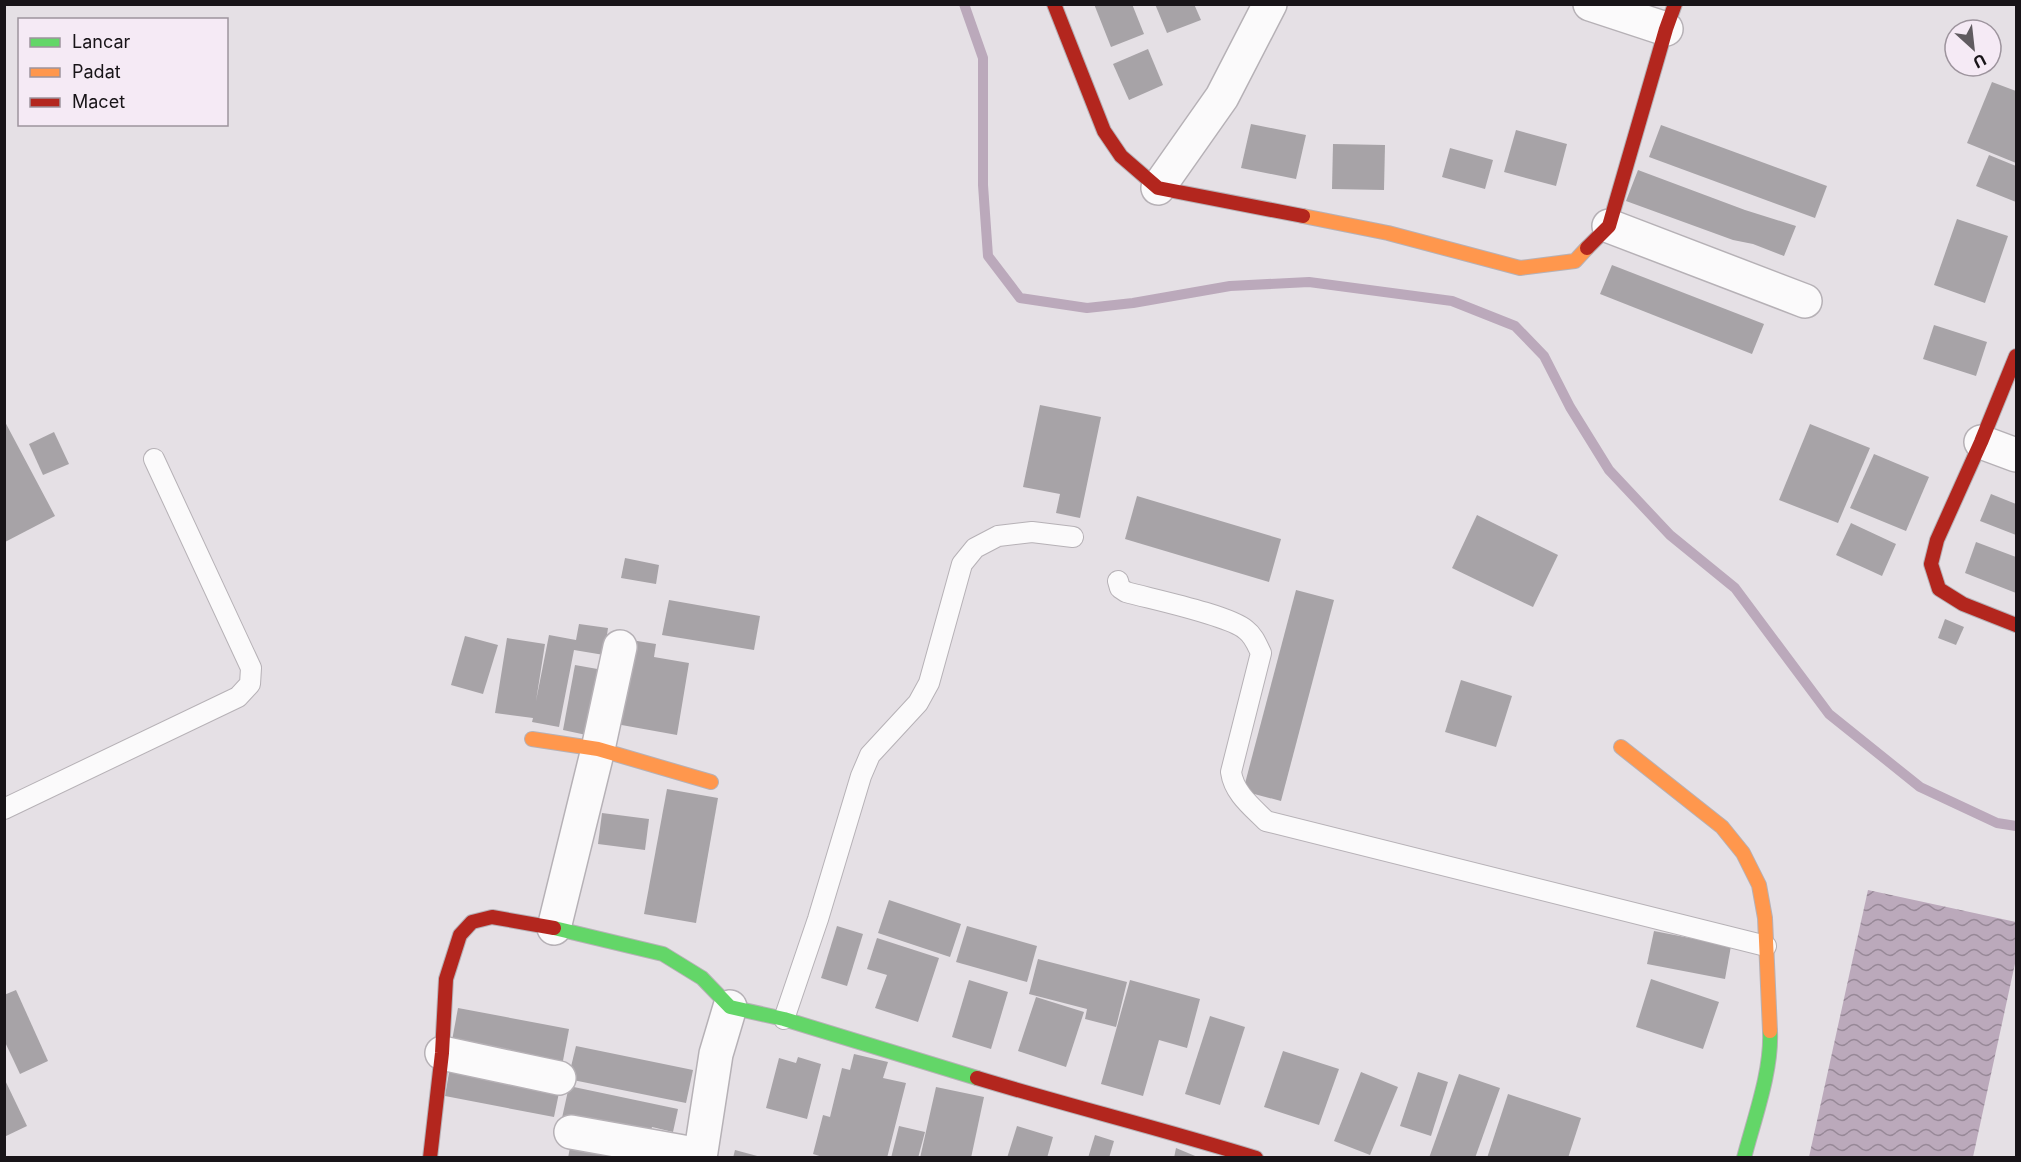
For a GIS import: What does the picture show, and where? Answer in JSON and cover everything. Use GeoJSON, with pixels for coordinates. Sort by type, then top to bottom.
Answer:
{"type":"FeatureCollection","features":[{"type":"Feature","properties":{"kind":"street"},"geometry":{"type":"LineString","coordinates":[[1054,4],[1104,131],[1121,156],[1158,188],[1388,233],[1520,268],[1575,261],[1609,226],[1670,17],[1590,4]]}},
{"type":"Feature","properties":{"kind":"street"},"geometry":{"type":"LineString","coordinates":[[1158,188],[1222,97],[1270,4]]}},
{"type":"Feature","properties":{"kind":"street"},"geometry":{"type":"LineString","coordinates":[[1609,226],[1805,301]]}},
{"type":"Feature","properties":{"kind":"street"},"geometry":{"type":"LineString","coordinates":[[2016,356],[1982,442],[1937,540],[1931,564],[1939,589],[1963,604],[2016,626]]}},
{"type":"Feature","properties":{"kind":"street"},"geometry":{"type":"LineString","coordinates":[[1982,442],[2016,455]]}},
{"type":"Feature","properties":{"kind":"street"},"geometry":{"type":"LineString","coordinates":[[554,928],[598,749],[620,647]]}},
{"type":"Feature","properties":{"kind":"street"},"geometry":{"type":"LineString","coordinates":[[532,739],[598,749],[711,782]]}},
{"type":"Feature","properties":{"kind":"street"},"geometry":{"type":"LineString","coordinates":[[1621,747],[1711,817],[1743,853],[1759,885],[1765,918],[1771,1042],[1766,1072],[1744,1158]]}},
{"type":"Feature","properties":{"kind":"street"},"geometry":{"type":"LineString","coordinates":[[430,1158],[442,1053],[446,979],[460,935],[472,922],[492,917],[554,928],[663,954],[702,978],[730,1007],[784,1020],[1070,1106],[1165,1130],[1256,1158]]}},
{"type":"Feature","properties":{"kind":"street"},"geometry":{"type":"LineString","coordinates":[[571,1132],[700,1156],[716,1054],[730,1007]]}},
{"type":"Feature","properties":{"kind":"street"},"geometry":{"type":"LineString","coordinates":[[442,1053],[559,1078]]}},
{"type":"Feature","properties":{"kind":"lane"},"geometry":{"type":"LineString","coordinates":[[4,809],[238,697],[250,684],[251,668],[154,459]]}},
{"type":"Feature","properties":{"kind":"lane"},"geometry":{"type":"LineString","coordinates":[[784,1020],[818,919],[861,776],[870,755],[918,703],[929,683],[962,564],[975,548],[998,536],[1032,532],[1073,537]]}},
{"type":"Feature","properties":{"kind":"lane"},"geometry":{"type":"LineString","coordinates":[[1118,580],[1120,588],[1126,591],[1224,619],[1245,628],[1254,638],[1262,653],[1232,772],[1233,783],[1238,792],[1266,821],[1766,946]]}},
{"type":"Feature","properties":{"kind":"water"},"geometry":{"type":"Polygon","coordinates":[[[1868,890],[2016,922],[2016,959],[1973,1157],[1809,1157],[1868,890]]]}},
{"type":"Feature","properties":{"kind":"building"},"geometry":{"type":"Polygon","coordinates":[[[1094,4],[1132,4],[1144,34],[1111,47],[1094,4]]]}},
{"type":"Feature","properties":{"kind":"building"},"geometry":{"type":"Polygon","coordinates":[[[1155,4],[1194,4],[1201,20],[1167,33],[1155,4]]]}},
{"type":"Feature","properties":{"kind":"building"},"geometry":{"type":"Polygon","coordinates":[[[1148,49],[1163,85],[1129,100],[1113,64],[1148,49]]]}},
{"type":"Feature","properties":{"kind":"building"},"geometry":{"type":"Polygon","coordinates":[[[1992,82],[2016,91],[2016,163],[1967,143],[1992,82]]]}},
{"type":"Feature","properties":{"kind":"building"},"geometry":{"type":"Polygon","coordinates":[[[1251,124],[1306,135],[1296,179],[1241,168],[1251,124]]]}},
{"type":"Feature","properties":{"kind":"building"},"geometry":{"type":"Polygon","coordinates":[[[1661,125],[1827,186],[1815,218],[1649,157],[1661,125]]]}},
{"type":"Feature","properties":{"kind":"building"},"geometry":{"type":"Polygon","coordinates":[[[1516,130],[1567,144],[1556,186],[1504,172],[1516,130]]]}},
{"type":"Feature","properties":{"kind":"building"},"geometry":{"type":"Polygon","coordinates":[[[1333,144],[1385,145],[1384,190],[1332,189],[1333,144]]]}},
{"type":"Feature","properties":{"kind":"building"},"geometry":{"type":"Polygon","coordinates":[[[1450,148],[1493,160],[1485,189],[1442,177],[1450,148]]]}},
{"type":"Feature","properties":{"kind":"building"},"geometry":{"type":"Polygon","coordinates":[[[1989,155],[2016,166],[2016,202],[1976,186],[1989,155]]]}},
{"type":"Feature","properties":{"kind":"building"},"geometry":{"type":"Polygon","coordinates":[[[1638,170],[1745,210],[1796,226],[1784,256],[1626,201],[1638,170]]]}},
{"type":"Feature","properties":{"kind":"building"},"geometry":{"type":"Polygon","coordinates":[[[1957,219],[2008,236],[1985,303],[1934,285],[1957,219]]]}},
{"type":"Feature","properties":{"kind":"building"},"geometry":{"type":"Polygon","coordinates":[[[1612,265],[1764,324],[1752,354],[1600,294],[1612,265]]]}},
{"type":"Feature","properties":{"kind":"building"},"geometry":{"type":"Polygon","coordinates":[[[1934,325],[1987,342],[1976,376],[1923,359],[1934,325]]]}},
{"type":"Feature","properties":{"kind":"building"},"geometry":{"type":"Polygon","coordinates":[[[1040,405],[1101,417],[1080,518],[1056,513],[1060,494],[1023,487],[1040,405]]]}},
{"type":"Feature","properties":{"kind":"building"},"geometry":{"type":"Polygon","coordinates":[[[4,420],[55,516],[5,542],[4,540],[4,420]]]}},
{"type":"Feature","properties":{"kind":"building"},"geometry":{"type":"Polygon","coordinates":[[[1810,424],[1870,448],[1838,523],[1779,500],[1810,424]]]}},
{"type":"Feature","properties":{"kind":"building"},"geometry":{"type":"Polygon","coordinates":[[[54,432],[69,464],[43,475],[29,444],[54,432]]]}},
{"type":"Feature","properties":{"kind":"building"},"geometry":{"type":"Polygon","coordinates":[[[1874,454],[1929,477],[1906,531],[1850,508],[1874,454]]]}},
{"type":"Feature","properties":{"kind":"building"},"geometry":{"type":"Polygon","coordinates":[[[1991,494],[2016,504],[2016,535],[1980,521],[1991,494]]]}},
{"type":"Feature","properties":{"kind":"building"},"geometry":{"type":"Polygon","coordinates":[[[1137,496],[1281,539],[1269,582],[1125,539],[1137,496]]]}},
{"type":"Feature","properties":{"kind":"building"},"geometry":{"type":"Polygon","coordinates":[[[1477,515],[1558,555],[1533,607],[1452,568],[1477,515]]]}},
{"type":"Feature","properties":{"kind":"building"},"geometry":{"type":"Polygon","coordinates":[[[1851,523],[1896,544],[1882,576],[1836,555],[1851,523]]]}},
{"type":"Feature","properties":{"kind":"building"},"geometry":{"type":"Polygon","coordinates":[[[1976,542],[2016,557],[2016,593],[1965,573],[1976,542]]]}},
{"type":"Feature","properties":{"kind":"building"},"geometry":{"type":"Polygon","coordinates":[[[625,558],[659,565],[656,584],[621,578],[625,558]]]}},
{"type":"Feature","properties":{"kind":"building"},"geometry":{"type":"Polygon","coordinates":[[[1296,590],[1334,600],[1281,801],[1243,791],[1296,590]]]}},
{"type":"Feature","properties":{"kind":"building"},"geometry":{"type":"Polygon","coordinates":[[[669,600],[760,616],[754,650],[662,635],[669,600]]]}},
{"type":"Feature","properties":{"kind":"building"},"geometry":{"type":"Polygon","coordinates":[[[1945,619],[1964,627],[1956,645],[1938,638],[1945,619]]]}},
{"type":"Feature","properties":{"kind":"building"},"geometry":{"type":"Polygon","coordinates":[[[579,624],[608,628],[604,655],[574,650],[559,727],[532,722],[533,718],[495,713],[507,638],[545,644],[536,701],[549,635],[576,640],[579,624]]]}},
{"type":"Feature","properties":{"kind":"building"},"geometry":{"type":"Polygon","coordinates":[[[465,636],[498,645],[483,694],[451,685],[465,636]]]}},
{"type":"Feature","properties":{"kind":"building"},"geometry":{"type":"Polygon","coordinates":[[[631,640],[656,644],[654,657],[689,663],[677,735],[616,724],[631,640]]]}},
{"type":"Feature","properties":{"kind":"building"},"geometry":{"type":"Polygon","coordinates":[[[575,665],[603,670],[591,736],[563,730],[575,665]]]}},
{"type":"Feature","properties":{"kind":"building"},"geometry":{"type":"Polygon","coordinates":[[[1461,680],[1512,696],[1496,747],[1445,732],[1461,680]]]}},
{"type":"Feature","properties":{"kind":"building"},"geometry":{"type":"Polygon","coordinates":[[[667,789],[718,798],[696,923],[644,914],[667,789]]]}},
{"type":"Feature","properties":{"kind":"building"},"geometry":{"type":"Polygon","coordinates":[[[602,813],[649,819],[645,850],[598,844],[602,813]]]}},
{"type":"Feature","properties":{"kind":"building"},"geometry":{"type":"Polygon","coordinates":[[[889,900],[961,924],[950,957],[878,933],[889,900]]]}},
{"type":"Feature","properties":{"kind":"building"},"geometry":{"type":"Polygon","coordinates":[[[837,926],[863,934],[847,986],[821,978],[837,926]]]}},
{"type":"Feature","properties":{"kind":"building"},"geometry":{"type":"Polygon","coordinates":[[[967,926],[1037,946],[1027,982],[956,962],[967,926]]]}},
{"type":"Feature","properties":{"kind":"building"},"geometry":{"type":"Polygon","coordinates":[[[1654,931],[1731,946],[1725,979],[1647,964],[1654,931]]]}},
{"type":"Feature","properties":{"kind":"building"},"geometry":{"type":"Polygon","coordinates":[[[877,938],[939,958],[918,1022],[875,1008],[887,975],[867,969],[877,938]]]}},
{"type":"Feature","properties":{"kind":"building"},"geometry":{"type":"Polygon","coordinates":[[[1038,959],[1127,982],[1116,1027],[1085,1019],[1087,1009],[1029,994],[1038,959]]]}},
{"type":"Feature","properties":{"kind":"building"},"geometry":{"type":"Polygon","coordinates":[[[1651,979],[1719,1002],[1703,1049],[1636,1027],[1651,979]]]}},
{"type":"Feature","properties":{"kind":"building"},"geometry":{"type":"Polygon","coordinates":[[[969,980],[1008,992],[991,1049],[952,1037],[969,980]]]}},
{"type":"Feature","properties":{"kind":"building"},"geometry":{"type":"Polygon","coordinates":[[[1130,980],[1200,999],[1187,1048],[1159,1040],[1143,1096],[1101,1084],[1130,980]]]}},
{"type":"Feature","properties":{"kind":"building"},"geometry":{"type":"Polygon","coordinates":[[[16,990],[48,1061],[20,1074],[4,1040],[4,995],[16,990]]]}},
{"type":"Feature","properties":{"kind":"building"},"geometry":{"type":"Polygon","coordinates":[[[1036,997],[1084,1012],[1066,1067],[1018,1051],[1036,997]]]}},
{"type":"Feature","properties":{"kind":"building"},"geometry":{"type":"Polygon","coordinates":[[[458,1008],[569,1029],[562,1066],[451,1046],[458,1008]]]}},
{"type":"Feature","properties":{"kind":"building"},"geometry":{"type":"Polygon","coordinates":[[[1210,1016],[1245,1027],[1220,1105],[1185,1094],[1210,1016]]]}},
{"type":"Feature","properties":{"kind":"building"},"geometry":{"type":"Polygon","coordinates":[[[576,1046],[693,1070],[686,1103],[568,1079],[576,1046]]]}},
{"type":"Feature","properties":{"kind":"building"},"geometry":{"type":"Polygon","coordinates":[[[1283,1051],[1339,1069],[1319,1125],[1264,1107],[1283,1051]]]}},
{"type":"Feature","properties":{"kind":"building"},"geometry":{"type":"Polygon","coordinates":[[[854,1054],[888,1062],[883,1078],[906,1083],[887,1158],[826,1158],[813,1154],[823,1115],[830,1117],[842,1068],[850,1070],[854,1054]]]}},
{"type":"Feature","properties":{"kind":"building"},"geometry":{"type":"Polygon","coordinates":[[[798,1057],[821,1064],[807,1119],[766,1108],[779,1058],[796,1063],[798,1057]]]}},
{"type":"Feature","properties":{"kind":"building"},"geometry":{"type":"Polygon","coordinates":[[[451,1061],[561,1083],[554,1117],[445,1096],[451,1061]]]}},
{"type":"Feature","properties":{"kind":"building"},"geometry":{"type":"Polygon","coordinates":[[[1361,1072],[1398,1087],[1370,1155],[1334,1141],[1361,1072]]]}},
{"type":"Feature","properties":{"kind":"building"},"geometry":{"type":"Polygon","coordinates":[[[1418,1072],[1448,1082],[1431,1136],[1400,1126],[1418,1072]]]}},
{"type":"Feature","properties":{"kind":"building"},"geometry":{"type":"Polygon","coordinates":[[[1459,1074],[1500,1088],[1475,1158],[1429,1158],[1459,1074]]]}},
{"type":"Feature","properties":{"kind":"building"},"geometry":{"type":"Polygon","coordinates":[[[4,1078],[27,1126],[4,1137],[4,1078]]]}},
{"type":"Feature","properties":{"kind":"building"},"geometry":{"type":"Polygon","coordinates":[[[569,1086],[678,1109],[673,1132],[652,1127],[649,1137],[562,1118],[569,1086]]]}},
{"type":"Feature","properties":{"kind":"building"},"geometry":{"type":"Polygon","coordinates":[[[936,1087],[984,1097],[971,1158],[920,1158],[936,1087]]]}},
{"type":"Feature","properties":{"kind":"building"},"geometry":{"type":"Polygon","coordinates":[[[1508,1094],[1581,1118],[1568,1158],[1487,1158],[1508,1094]]]}},
{"type":"Feature","properties":{"kind":"building"},"geometry":{"type":"Polygon","coordinates":[[[899,1126],[925,1132],[918,1158],[891,1158],[899,1126]]]}},
{"type":"Feature","properties":{"kind":"building"},"geometry":{"type":"Polygon","coordinates":[[[1017,1126],[1053,1137],[1047,1158],[1007,1158],[1017,1126]]]}},
{"type":"Feature","properties":{"kind":"building"},"geometry":{"type":"Polygon","coordinates":[[[1095,1135],[1114,1141],[1109,1158],[1088,1158],[1095,1135]]]}},
{"type":"Feature","properties":{"kind":"building"},"geometry":{"type":"Polygon","coordinates":[[[571,1142],[653,1158],[568,1158],[571,1142]]]}},
{"type":"Feature","properties":{"kind":"building"},"geometry":{"type":"Polygon","coordinates":[[[1176,1148],[1200,1158],[1174,1158],[1176,1148]]]}},
{"type":"Feature","properties":{"kind":"building"},"geometry":{"type":"Polygon","coordinates":[[[735,1150],[761,1157],[733,1158],[735,1150]]]}},
{"type":"Feature","properties":{"kind":"waterway"},"geometry":{"type":"LineString","coordinates":[[964,4],[983,58],[983,185],[988,256],[1020,298],[1087,308],[1133,303],[1230,286],[1309,282],[1452,301],[1515,326],[1544,356],[1570,407],[1609,470],[1670,535],[1735,588],[1829,714],[1920,787],[1997,823],[2016,826]]}},
{"type":"Feature","properties":{"kind":"traffic: fast"},"geometry":{"type":"LineString","coordinates":[[554,928],[663,954],[702,978],[730,1007],[784,1019],[977,1078]]}},
{"type":"Feature","properties":{"kind":"traffic: fast"},"geometry":{"type":"LineString","coordinates":[[1744,1158],[1765,1078],[1770,1031]]}},
{"type":"Feature","properties":{"kind":"traffic: slow"},"geometry":{"type":"LineString","coordinates":[[1303,216],[1388,233],[1520,268],[1575,261],[1587,248]]}},
{"type":"Feature","properties":{"kind":"traffic: slow"},"geometry":{"type":"LineString","coordinates":[[532,739],[598,749],[711,782]]}},
{"type":"Feature","properties":{"kind":"traffic: slow"},"geometry":{"type":"LineString","coordinates":[[1621,747],[1722,827],[1743,853],[1759,885],[1765,918],[1770,1031]]}},
{"type":"Feature","properties":{"kind":"traffic: jam"},"geometry":{"type":"LineString","coordinates":[[1054,4],[1104,131],[1121,156],[1158,188],[1303,216]]}},
{"type":"Feature","properties":{"kind":"traffic: jam"},"geometry":{"type":"LineString","coordinates":[[1587,248],[1609,226],[1675,4]]}},
{"type":"Feature","properties":{"kind":"traffic: jam"},"geometry":{"type":"LineString","coordinates":[[2016,356],[1937,540],[1931,564],[1939,589],[1963,604],[2016,625]]}},
{"type":"Feature","properties":{"kind":"traffic: jam"},"geometry":{"type":"LineString","coordinates":[[430,1158],[442,1053],[446,979],[460,935],[472,922],[492,917],[554,928]]}},
{"type":"Feature","properties":{"kind":"traffic: jam"},"geometry":{"type":"LineString","coordinates":[[977,1078],[1256,1158]]}}]}
